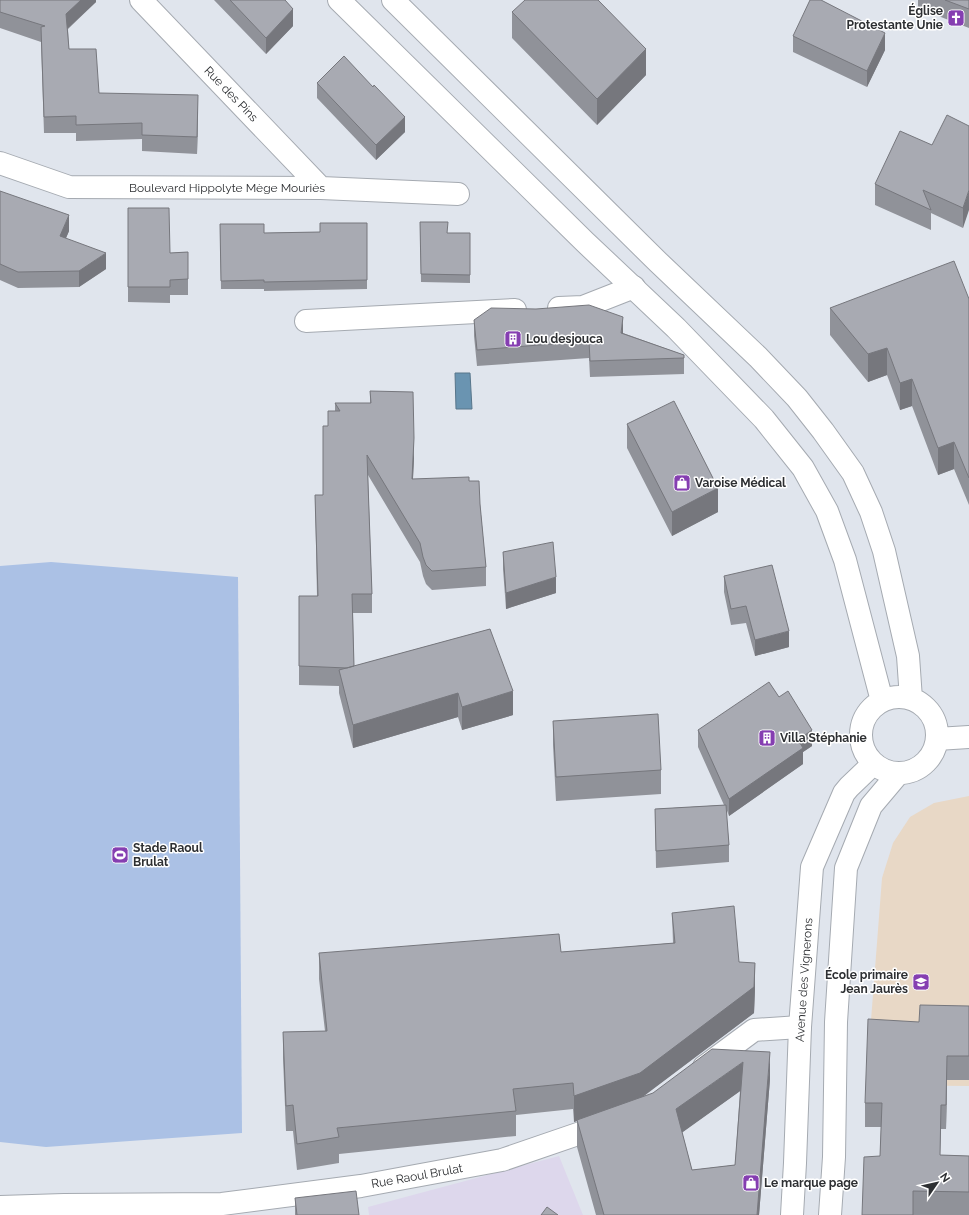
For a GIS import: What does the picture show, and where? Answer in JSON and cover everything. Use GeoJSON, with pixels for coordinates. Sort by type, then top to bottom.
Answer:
{"type":"FeatureCollection","features":[{"type":"Feature","properties":{"kind":"main road","name":"Rue des Pins"},"geometry":{"type":"LineString","coordinates":[[141,0],[321,188]]}},
{"type":"Feature","properties":{"kind":"main road"},"geometry":{"type":"LineString","coordinates":[[339,0],[585,242],[676,328],[764,419],[803,468],[827,511],[845,560],[882,701]]}},
{"type":"Feature","properties":{"kind":"main road"},"geometry":{"type":"LineString","coordinates":[[393,0],[658,262],[758,357],[797,398],[823,431],[853,473],[871,512],[878,532],[884,551],[908,656],[911,699]]}},
{"type":"Feature","properties":{"kind":"main road","name":"Boulevard Hippolyte Mège Mouriès"},"geometry":{"type":"LineString","coordinates":[[0,162],[69,187],[321,188],[458,194]]}},
{"type":"Feature","properties":{"kind":"main road"},"geometry":{"type":"LineString","coordinates":[[306,321],[583,307],[634,287]]}},
{"type":"Feature","properties":{"kind":"main road"},"geometry":{"type":"LineString","coordinates":[[901,697],[911,699],[922,705],[931,714],[936,726],[937,739],[933,752],[924,764],[912,771],[898,774],[884,771],[873,764],[865,754],[861,742],[861,730],[865,718],[872,708],[882,701],[901,697]]}},
{"type":"Feature","properties":{"kind":"main road"},"geometry":{"type":"LineString","coordinates":[[937,739],[969,737]]}},
{"type":"Feature","properties":{"kind":"main road","name":"Avenue des Vignerons"},"geometry":{"type":"LineString","coordinates":[[792,1215],[800,1027],[812,867],[844,793],[849,786],[873,764]]}},
{"type":"Feature","properties":{"kind":"main road"},"geometry":{"type":"LineString","coordinates":[[830,1215],[834,1156],[836,1022],[846,868],[871,806],[898,774]]}},
{"type":"Feature","properties":{"kind":"main road"},"geometry":{"type":"LineString","coordinates":[[691,1077],[754,1030],[800,1027]]}},
{"type":"Feature","properties":{"kind":"main road","name":"Rue Raoul Brulat"},"geometry":{"type":"LineString","coordinates":[[0,1207],[222,1204],[360,1186],[502,1160],[624,1118]]}},
{"type":"Feature","properties":{"kind":"shaded area"},"geometry":{"type":"Polygon","coordinates":[[[455,373],[470,373],[472,409],[456,409],[455,373]]]}},
{"type":"Feature","properties":{"kind":"shaded area","name":"Stade Raoul Brulat"},"geometry":{"type":"Polygon","coordinates":[[[51,562],[238,577],[242,1133],[46,1147],[0,1142],[0,566],[51,562]]]}},
{"type":"Feature","properties":{"kind":"shaded area","name":"École primaire Jean Jaurès"},"geometry":{"type":"Polygon","coordinates":[[[969,796],[969,1086],[866,1085],[882,878],[893,843],[910,817],[934,803],[969,796]]]}},
{"type":"Feature","properties":{"kind":"shaded area"},"geometry":{"type":"Polygon","coordinates":[[[559,1156],[583,1215],[369,1215],[368,1207],[559,1156]]]}},
{"type":"Feature","properties":{"kind":"building"},"geometry":{"type":"Polygon","coordinates":[[[0,0],[81,0],[66,14],[69,49],[96,49],[99,93],[198,95],[197,137],[142,135],[142,123],[76,125],[76,116],[44,117],[41,27],[45,26],[0,12],[0,0]]]}},
{"type":"Feature","properties":{"kind":"building"},"geometry":{"type":"Polygon","coordinates":[[[230,0],[285,0],[293,9],[266,38],[230,0]]]}},
{"type":"Feature","properties":{"kind":"building"},"geometry":{"type":"Polygon","coordinates":[[[525,0],[598,0],[646,49],[597,99],[512,12],[525,0]]]}},
{"type":"Feature","properties":{"kind":"building"},"geometry":{"type":"Polygon","coordinates":[[[810,0],[821,0],[885,33],[867,71],[793,36],[810,0]]]}},
{"type":"Feature","properties":{"kind":"building"},"geometry":{"type":"Polygon","coordinates":[[[945,0],[969,0],[969,9],[945,0]]]}},
{"type":"Feature","properties":{"kind":"building"},"geometry":{"type":"Polygon","coordinates":[[[344,56],[373,87],[374,85],[405,117],[376,145],[317,83],[344,56]]]}},
{"type":"Feature","properties":{"kind":"building"},"geometry":{"type":"Polygon","coordinates":[[[947,115],[969,126],[969,190],[963,208],[923,190],[931,210],[875,184],[900,131],[932,145],[947,115]]]}},
{"type":"Feature","properties":{"kind":"building"},"geometry":{"type":"Polygon","coordinates":[[[0,191],[69,215],[60,236],[106,253],[79,271],[18,272],[0,264],[0,191]]]}},
{"type":"Feature","properties":{"kind":"building"},"geometry":{"type":"Polygon","coordinates":[[[128,208],[169,208],[170,253],[188,252],[188,279],[170,280],[170,287],[128,287],[128,208]]]}},
{"type":"Feature","properties":{"kind":"building"},"geometry":{"type":"Polygon","coordinates":[[[420,222],[448,222],[447,233],[470,233],[470,275],[421,274],[420,222]]]}},
{"type":"Feature","properties":{"kind":"building"},"geometry":{"type":"Polygon","coordinates":[[[320,223],[367,223],[367,280],[264,282],[264,280],[221,281],[220,224],[264,224],[264,233],[320,232],[320,223]]]}},
{"type":"Feature","properties":{"kind":"building"},"geometry":{"type":"Polygon","coordinates":[[[954,261],[969,299],[969,478],[954,442],[938,448],[912,379],[900,383],[887,348],[868,354],[830,308],[954,261]]]}},
{"type":"Feature","properties":{"kind":"building"},"geometry":{"type":"Polygon","coordinates":[[[589,305],[623,317],[621,333],[684,355],[684,358],[590,361],[589,341],[477,350],[474,320],[491,308],[536,309],[589,305]]]}},
{"type":"Feature","properties":{"kind":"building"},"geometry":{"type":"Polygon","coordinates":[[[370,391],[413,392],[414,438],[412,479],[469,477],[469,481],[479,481],[486,567],[432,571],[426,565],[420,543],[367,455],[372,594],[352,594],[354,666],[347,668],[299,666],[299,596],[318,596],[315,495],[323,495],[323,426],[328,426],[328,411],[340,411],[335,403],[371,403],[370,391]]]}},
{"type":"Feature","properties":{"kind":"building"},"geometry":{"type":"Polygon","coordinates":[[[674,401],[718,488],[672,512],[627,424],[674,401]]]}},
{"type":"Feature","properties":{"kind":"building"},"geometry":{"type":"Polygon","coordinates":[[[553,542],[556,577],[506,593],[503,552],[553,542]]]}},
{"type":"Feature","properties":{"kind":"building"},"geometry":{"type":"Polygon","coordinates":[[[772,565],[789,631],[755,640],[746,606],[731,609],[724,576],[772,565]]]}},
{"type":"Feature","properties":{"kind":"building"},"geometry":{"type":"Polygon","coordinates":[[[490,629],[513,691],[462,707],[458,693],[353,725],[339,670],[490,629]]]}},
{"type":"Feature","properties":{"kind":"building"},"geometry":{"type":"Polygon","coordinates":[[[769,682],[779,697],[788,691],[812,730],[798,740],[803,748],[729,799],[698,730],[769,682]]]}},
{"type":"Feature","properties":{"kind":"building"},"geometry":{"type":"Polygon","coordinates":[[[658,714],[661,770],[556,777],[553,721],[658,714]]]}},
{"type":"Feature","properties":{"kind":"building"},"geometry":{"type":"Polygon","coordinates":[[[726,805],[729,845],[656,851],[655,809],[726,805]]]}},
{"type":"Feature","properties":{"kind":"building"},"geometry":{"type":"Polygon","coordinates":[[[734,906],[739,962],[755,963],[754,987],[640,1073],[574,1096],[573,1083],[513,1089],[516,1111],[337,1128],[339,1137],[297,1144],[293,1105],[286,1106],[283,1032],[327,1031],[319,953],[559,934],[561,952],[675,943],[672,913],[734,906]]]}},
{"type":"Feature","properties":{"kind":"building"},"geometry":{"type":"Polygon","coordinates":[[[920,1005],[969,1006],[969,1056],[947,1056],[946,1105],[941,1105],[940,1155],[969,1156],[969,1192],[913,1191],[913,1215],[862,1215],[864,1157],[880,1156],[882,1103],[865,1103],[868,1019],[919,1022],[920,1005]]]}},
{"type":"Feature","properties":{"kind":"building"},"geometry":{"type":"Polygon","coordinates":[[[712,1049],[770,1052],[757,1215],[604,1215],[577,1120],[653,1093],[712,1049]],[[743,1062],[676,1109],[692,1170],[735,1165],[743,1062]]]}},
{"type":"Feature","properties":{"kind":"building"},"geometry":{"type":"Polygon","coordinates":[[[356,1191],[359,1215],[297,1215],[295,1198],[356,1191]]]}},
{"type":"Feature","properties":{"kind":"building"},"geometry":{"type":"Polygon","coordinates":[[[547,1207],[558,1215],[541,1215],[547,1207]]]}},
{"type":"Feature","properties":{"kind":"place","name":"Église Protestante Unie"},"geometry":{"type":"Point","coordinates":[956,18]}},
{"type":"Feature","properties":{"kind":"place","name":"Lou desjouca"},"geometry":{"type":"Point","coordinates":[513,339]}},
{"type":"Feature","properties":{"kind":"place","name":"Varoise Médical"},"geometry":{"type":"Point","coordinates":[682,483]}},
{"type":"Feature","properties":{"kind":"place","name":"Villa Stéphanie"},"geometry":{"type":"Point","coordinates":[767,738]}},
{"type":"Feature","properties":{"kind":"place","name":"Stade Raoul Brulat"},"geometry":{"type":"Point","coordinates":[120,855]}},
{"type":"Feature","properties":{"kind":"place","name":"École primaire Jean Jaurès"},"geometry":{"type":"Point","coordinates":[921,982]}},
{"type":"Feature","properties":{"kind":"place","name":"Le marque page"},"geometry":{"type":"Point","coordinates":[751,1183]}}]}
